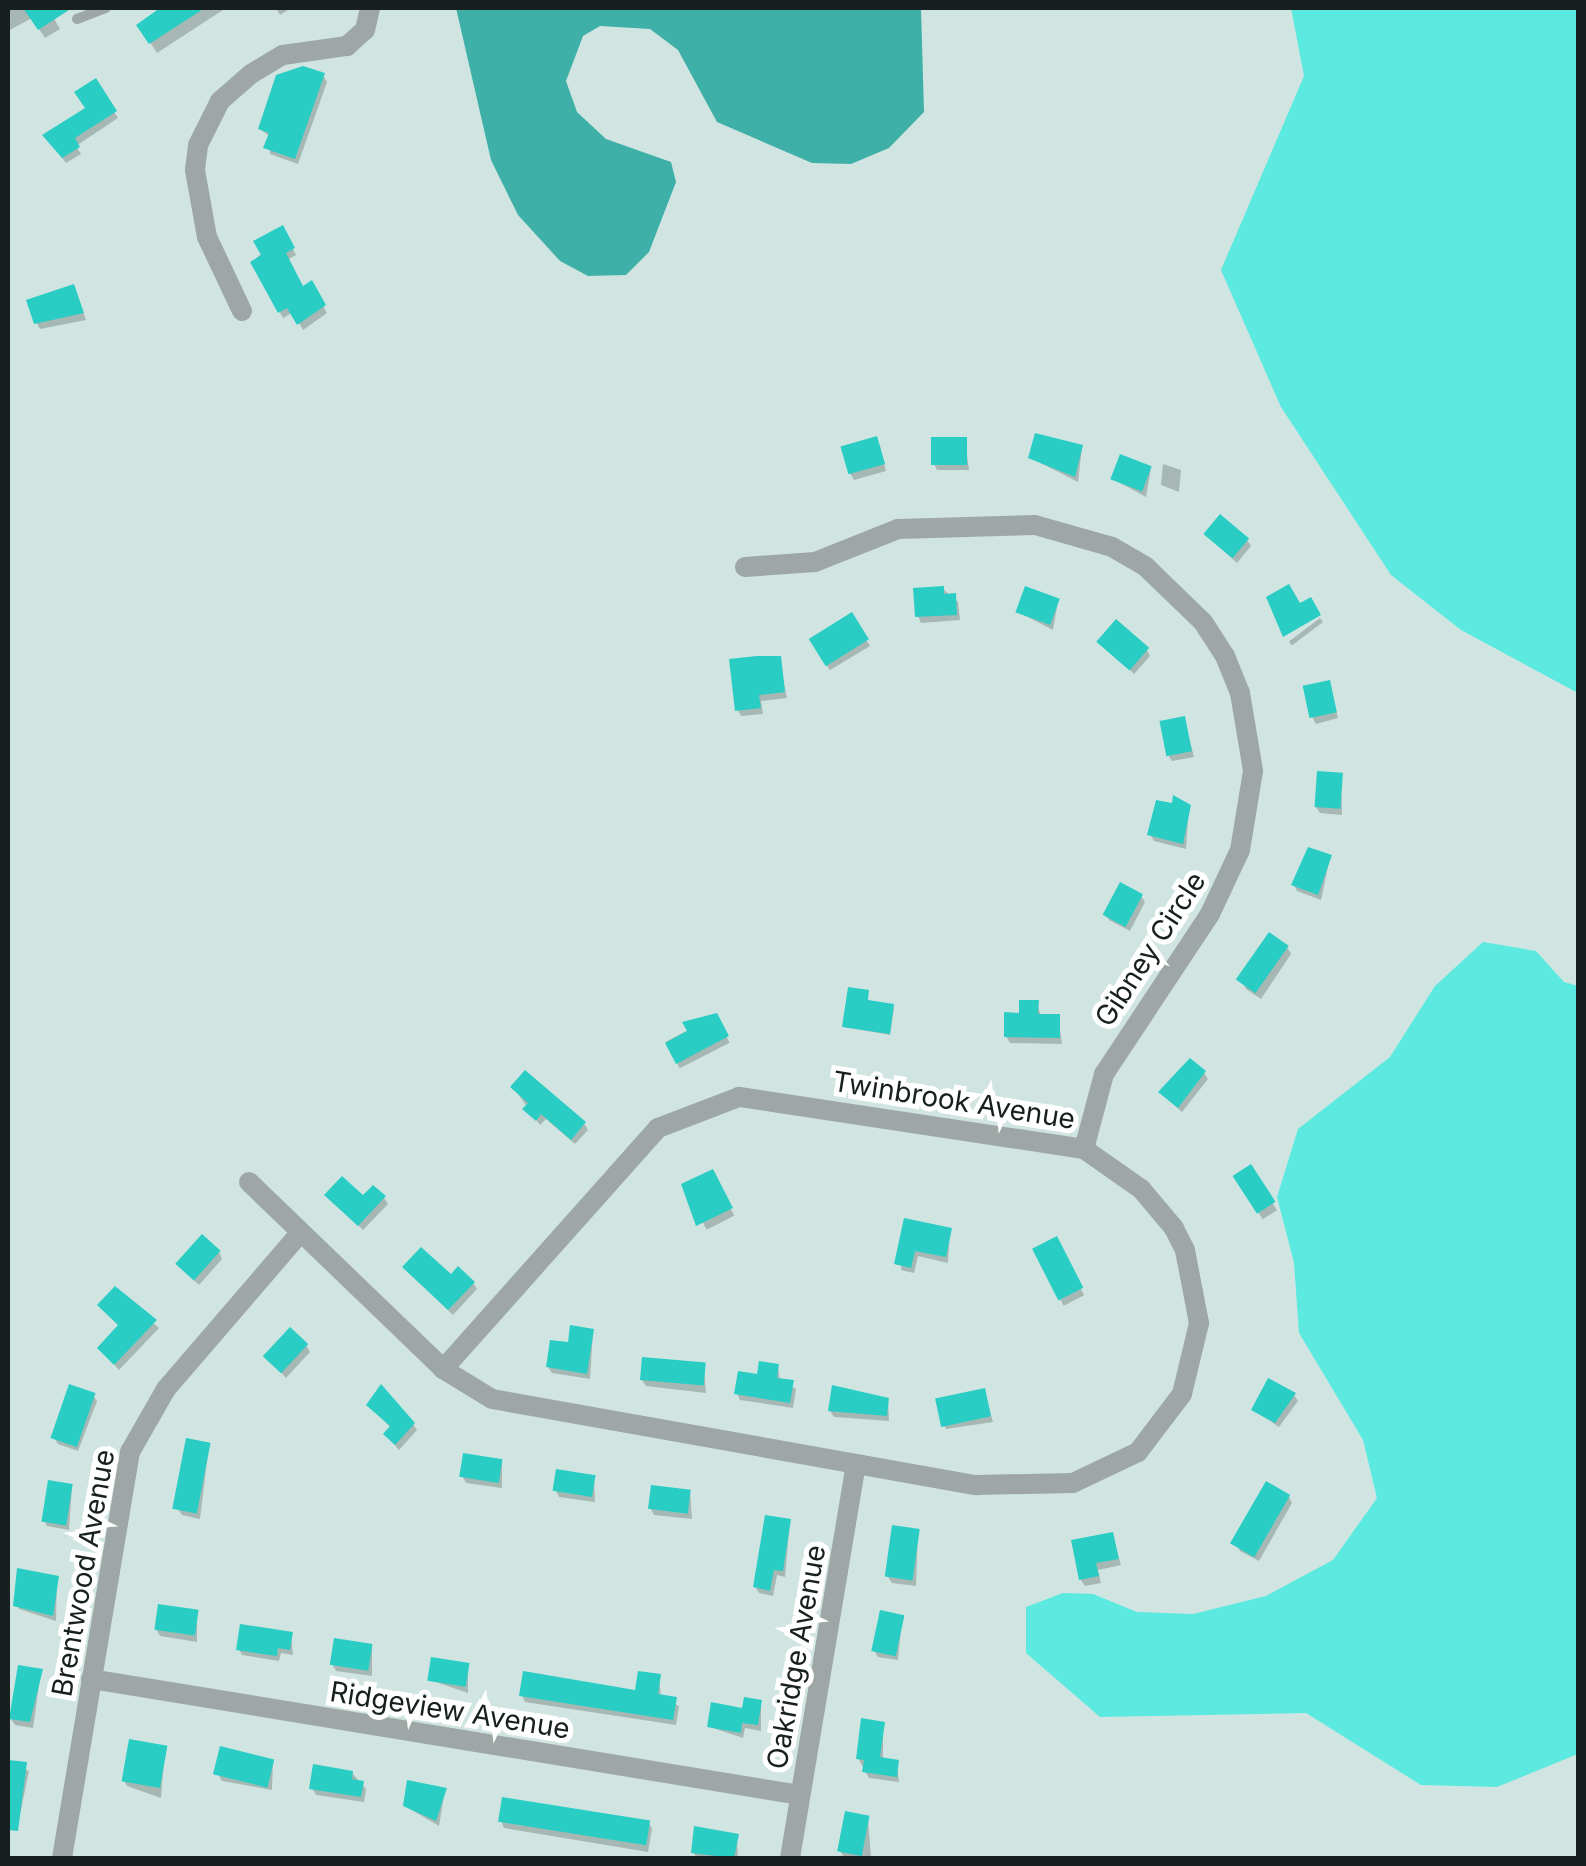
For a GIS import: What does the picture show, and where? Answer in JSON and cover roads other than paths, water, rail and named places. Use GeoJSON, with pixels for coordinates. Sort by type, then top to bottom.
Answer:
{"type":"FeatureCollection","features":[{"type":"Feature","properties":{"kind":"street"},"geometry":{"type":"LineString","coordinates":[[242,311],[208,236],[195,170],[198,144],[220,101],[251,74],[283,55],[346,46],[365,30],[370,8]]}},
{"type":"Feature","properties":{"kind":"street","name":"Gibney Circle"},"geometry":{"type":"LineString","coordinates":[[746,567],[815,562],[868,538],[911,528],[1035,525],[1093,540],[1146,567],[1190,607],[1225,656],[1250,731],[1253,771],[1240,850],[1210,914],[1104,1074],[1084,1150]]}},
{"type":"Feature","properties":{"kind":"street","name":"Twinbrook Avenue"},"geometry":{"type":"LineString","coordinates":[[249,1182],[443,1369],[492,1399],[563,1416],[976,1485],[1049,1487],[1117,1466],[1171,1416],[1191,1372],[1200,1323],[1185,1250],[1141,1190],[1084,1150],[764,1096],[695,1109],[658,1128],[443,1369]]}},
{"type":"Feature","properties":{"kind":"street","name":"Brentwood Avenue"},"geometry":{"type":"LineString","coordinates":[[62,1858],[119,1499],[140,1430],[186,1364],[300,1233]]}},
{"type":"Feature","properties":{"kind":"street","name":"Oakridge Avenue"},"geometry":{"type":"LineString","coordinates":[[790,1858],[856,1465]]}},
{"type":"Feature","properties":{"kind":"street","name":"Ridgeview Avenue"},"geometry":{"type":"LineString","coordinates":[[92,1679],[800,1795]]}},
{"type":"Feature","properties":{"kind":"lane"},"geometry":{"type":"LineString","coordinates":[[77,18],[106,8]]}}]}
